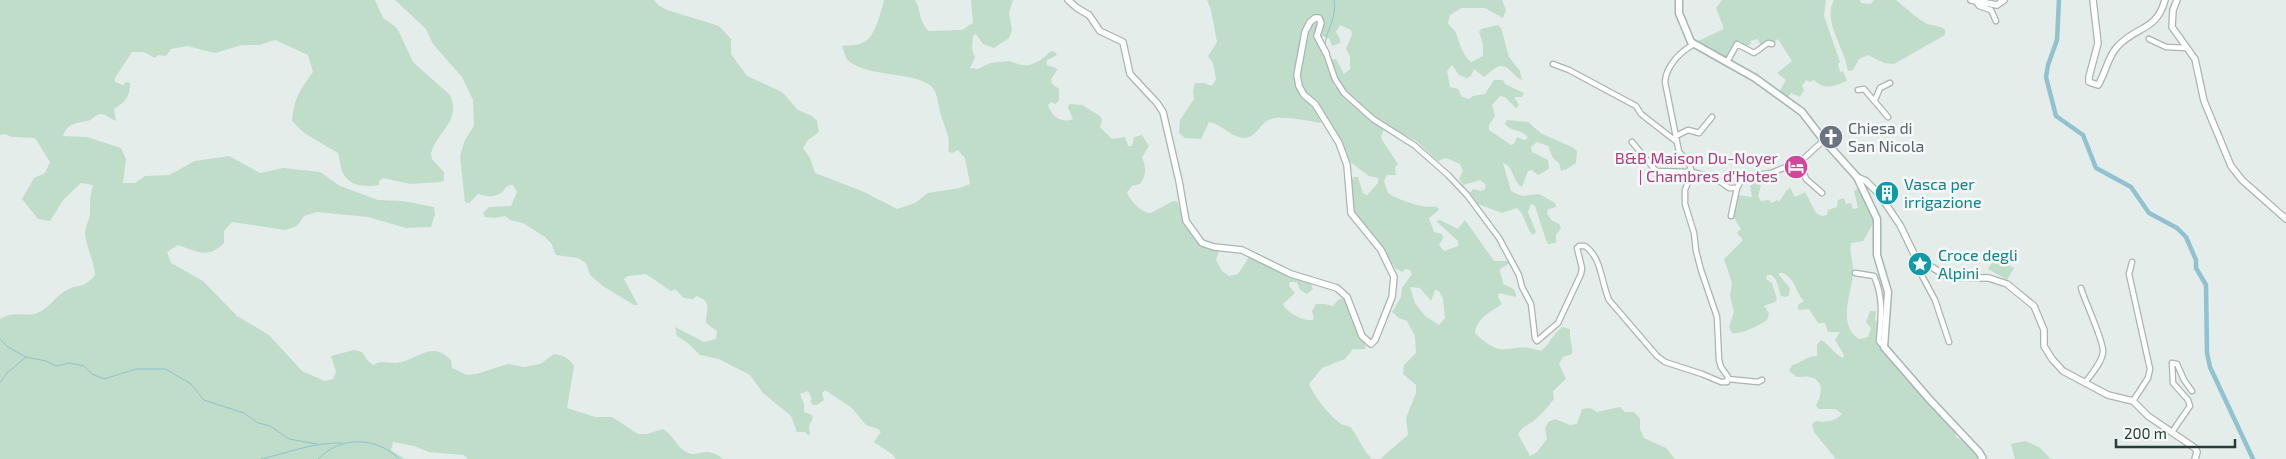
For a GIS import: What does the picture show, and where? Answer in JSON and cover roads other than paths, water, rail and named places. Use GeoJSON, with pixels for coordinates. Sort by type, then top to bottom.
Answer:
{"type":"FeatureCollection","features":[{"type":"Feature","properties":{"kind":"main road"},"geometry":{"type":"LineString","coordinates":[[1679,0],[1679,13],[1691,42],[1755,78],[1802,112],[1857,177],[1877,219],[1877,254],[1888,292],[1884,347],[1979,452],[1983,459]]}},
{"type":"Feature","properties":{"kind":"street"},"geometry":{"type":"LineString","coordinates":[[1068,0],[1077,8],[1090,15],[1100,31],[1123,42],[1130,74],[1163,112],[1186,221],[1202,242],[1214,248],[1242,250],[1291,274],[1337,288],[1347,297],[1362,336],[1371,344],[1375,340],[1391,302],[1394,277],[1381,250],[1351,213],[1347,165],[1339,143],[1315,104],[1304,96],[1299,86],[1296,75],[1305,32],[1314,18],[1319,18],[1320,23],[1317,36],[1326,53],[1334,79],[1344,93],[1373,119],[1414,145],[1467,195],[1499,238],[1519,275],[1522,287],[1531,304],[1534,338],[1537,342],[1561,318],[1581,274],[1582,268],[1577,248],[1579,246],[1586,246],[1598,262],[1604,290],[1609,300],[1657,356],[1665,362],[1721,382],[1727,382],[1728,379],[1758,382],[1762,380]]}},
{"type":"Feature","properties":{"kind":"street"},"geometry":{"type":"LineString","coordinates":[[1973,1],[1997,5],[2004,0]]}},
{"type":"Feature","properties":{"kind":"street"},"geometry":{"type":"LineString","coordinates":[[2093,0],[2098,44],[2089,82],[2098,85],[2108,61],[2118,46],[2137,30],[2156,21],[2165,0]]}},
{"type":"Feature","properties":{"kind":"street"},"geometry":{"type":"LineString","coordinates":[[2177,0],[2172,15],[2172,27],[2177,36],[2189,48],[2197,63],[2204,101],[2209,116],[2232,166],[2242,180],[2286,219]]}},
{"type":"Feature","properties":{"kind":"street"},"geometry":{"type":"LineString","coordinates":[[1973,1],[1979,6],[1991,10],[1996,21]]}},
{"type":"Feature","properties":{"kind":"street"},"geometry":{"type":"LineString","coordinates":[[2149,39],[2170,48],[2189,48]]}},
{"type":"Feature","properties":{"kind":"street"},"geometry":{"type":"LineString","coordinates":[[1691,42],[1677,57],[1665,79],[1679,152],[1688,162],[1692,172],[1685,190],[1685,204],[1694,234],[1698,261],[1717,316],[1719,360],[1728,379]]}},
{"type":"Feature","properties":{"kind":"street"},"geometry":{"type":"LineString","coordinates":[[1727,62],[1737,44],[1754,52],[1768,43],[1772,44]]}},
{"type":"Feature","properties":{"kind":"street"},"geometry":{"type":"LineString","coordinates":[[1553,64],[1569,70],[1636,106],[1641,114],[1677,142]]}},
{"type":"Feature","properties":{"kind":"street"},"geometry":{"type":"LineString","coordinates":[[1875,100],[1880,88],[1890,83]]}},
{"type":"Feature","properties":{"kind":"street"},"geometry":{"type":"LineString","coordinates":[[1858,90],[1864,89],[1888,117]]}},
{"type":"Feature","properties":{"kind":"street"},"geometry":{"type":"LineString","coordinates":[[1676,136],[1688,130],[1699,132],[1712,118]]}},
{"type":"Feature","properties":{"kind":"street"},"geometry":{"type":"LineString","coordinates":[[1731,216],[1737,188],[1741,179],[1746,176],[1771,174],[1800,161],[1824,140]]}},
{"type":"Feature","properties":{"kind":"street"},"geometry":{"type":"LineString","coordinates":[[1632,142],[1656,171],[1692,172],[1716,178],[1729,188],[1737,188]]}},
{"type":"Feature","properties":{"kind":"street"},"geometry":{"type":"LineString","coordinates":[[1800,161],[1806,180],[1822,193]]}},
{"type":"Feature","properties":{"kind":"street"},"geometry":{"type":"LineString","coordinates":[[1857,177],[1871,185],[1887,205],[1917,258],[1919,270],[1935,300],[1949,342]]}},
{"type":"Feature","properties":{"kind":"street"},"geometry":{"type":"LineString","coordinates":[[1917,258],[1948,278],[1989,278],[2007,284],[2034,306],[2044,330],[2044,346],[2063,371],[2108,394],[2133,401],[2148,416],[2195,448],[2197,452],[2195,459]]}},
{"type":"Feature","properties":{"kind":"street"},"geometry":{"type":"LineString","coordinates":[[2132,262],[2128,274],[2150,369],[2145,384],[2133,401]]}},
{"type":"Feature","properties":{"kind":"street"},"geometry":{"type":"LineString","coordinates":[[1855,273],[1874,276],[1879,287],[1882,298],[1879,341],[1884,347]]}},
{"type":"Feature","properties":{"kind":"street"},"geometry":{"type":"LineString","coordinates":[[2081,288],[2103,352],[2100,361],[2085,383]]}},
{"type":"Feature","properties":{"kind":"street"},"geometry":{"type":"LineString","coordinates":[[2172,432],[2190,406],[2188,400],[2173,383],[2172,363],[2177,364],[2184,380],[2192,391]]}},
{"type":"Feature","properties":{"kind":"waterway"},"geometry":{"type":"LineString","coordinates":[[1325,47],[1334,13],[1334,0]]}},
{"type":"Feature","properties":{"kind":"waterway"},"geometry":{"type":"LineString","coordinates":[[2059,0],[2057,40],[2048,65],[2046,77],[2056,116],[2083,135],[2096,168],[2131,187],[2149,213],[2177,228],[2186,237],[2196,260],[2196,268],[2206,285],[2207,353],[2210,367],[2253,459]]}},
{"type":"Feature","properties":{"kind":"waterway"},"geometry":{"type":"LineString","coordinates":[[0,339],[8,347],[26,357]]}},
{"type":"Feature","properties":{"kind":"waterway"},"geometry":{"type":"LineString","coordinates":[[0,383],[6,374],[26,357],[46,361],[56,366],[70,363],[84,366],[92,374],[104,379],[136,369],[166,369],[191,384],[204,400],[244,413],[258,423],[270,426],[289,439],[317,444]]}},
{"type":"Feature","properties":{"kind":"waterway"},"geometry":{"type":"LineString","coordinates":[[318,459],[327,451],[337,446],[358,442],[380,446],[390,451],[399,459]]}},
{"type":"Feature","properties":{"kind":"waterway"},"geometry":{"type":"LineString","coordinates":[[261,459],[311,446],[342,443]]}},
{"type":"Feature","properties":{"kind":"place","name":"Chiesa di San Nicola"},"geometry":{"type":"Point","coordinates":[1831,137]}},
{"type":"Feature","properties":{"kind":"place","name":"B&B Maison Du-Noyer | Chambres d'Hotes"},"geometry":{"type":"Point","coordinates":[1796,167]}},
{"type":"Feature","properties":{"kind":"place","name":"Vasca per irrigazione"},"geometry":{"type":"Point","coordinates":[1887,193]}},
{"type":"Feature","properties":{"kind":"place","name":"Croce degli Alpini"},"geometry":{"type":"Point","coordinates":[1920,264]}}]}
